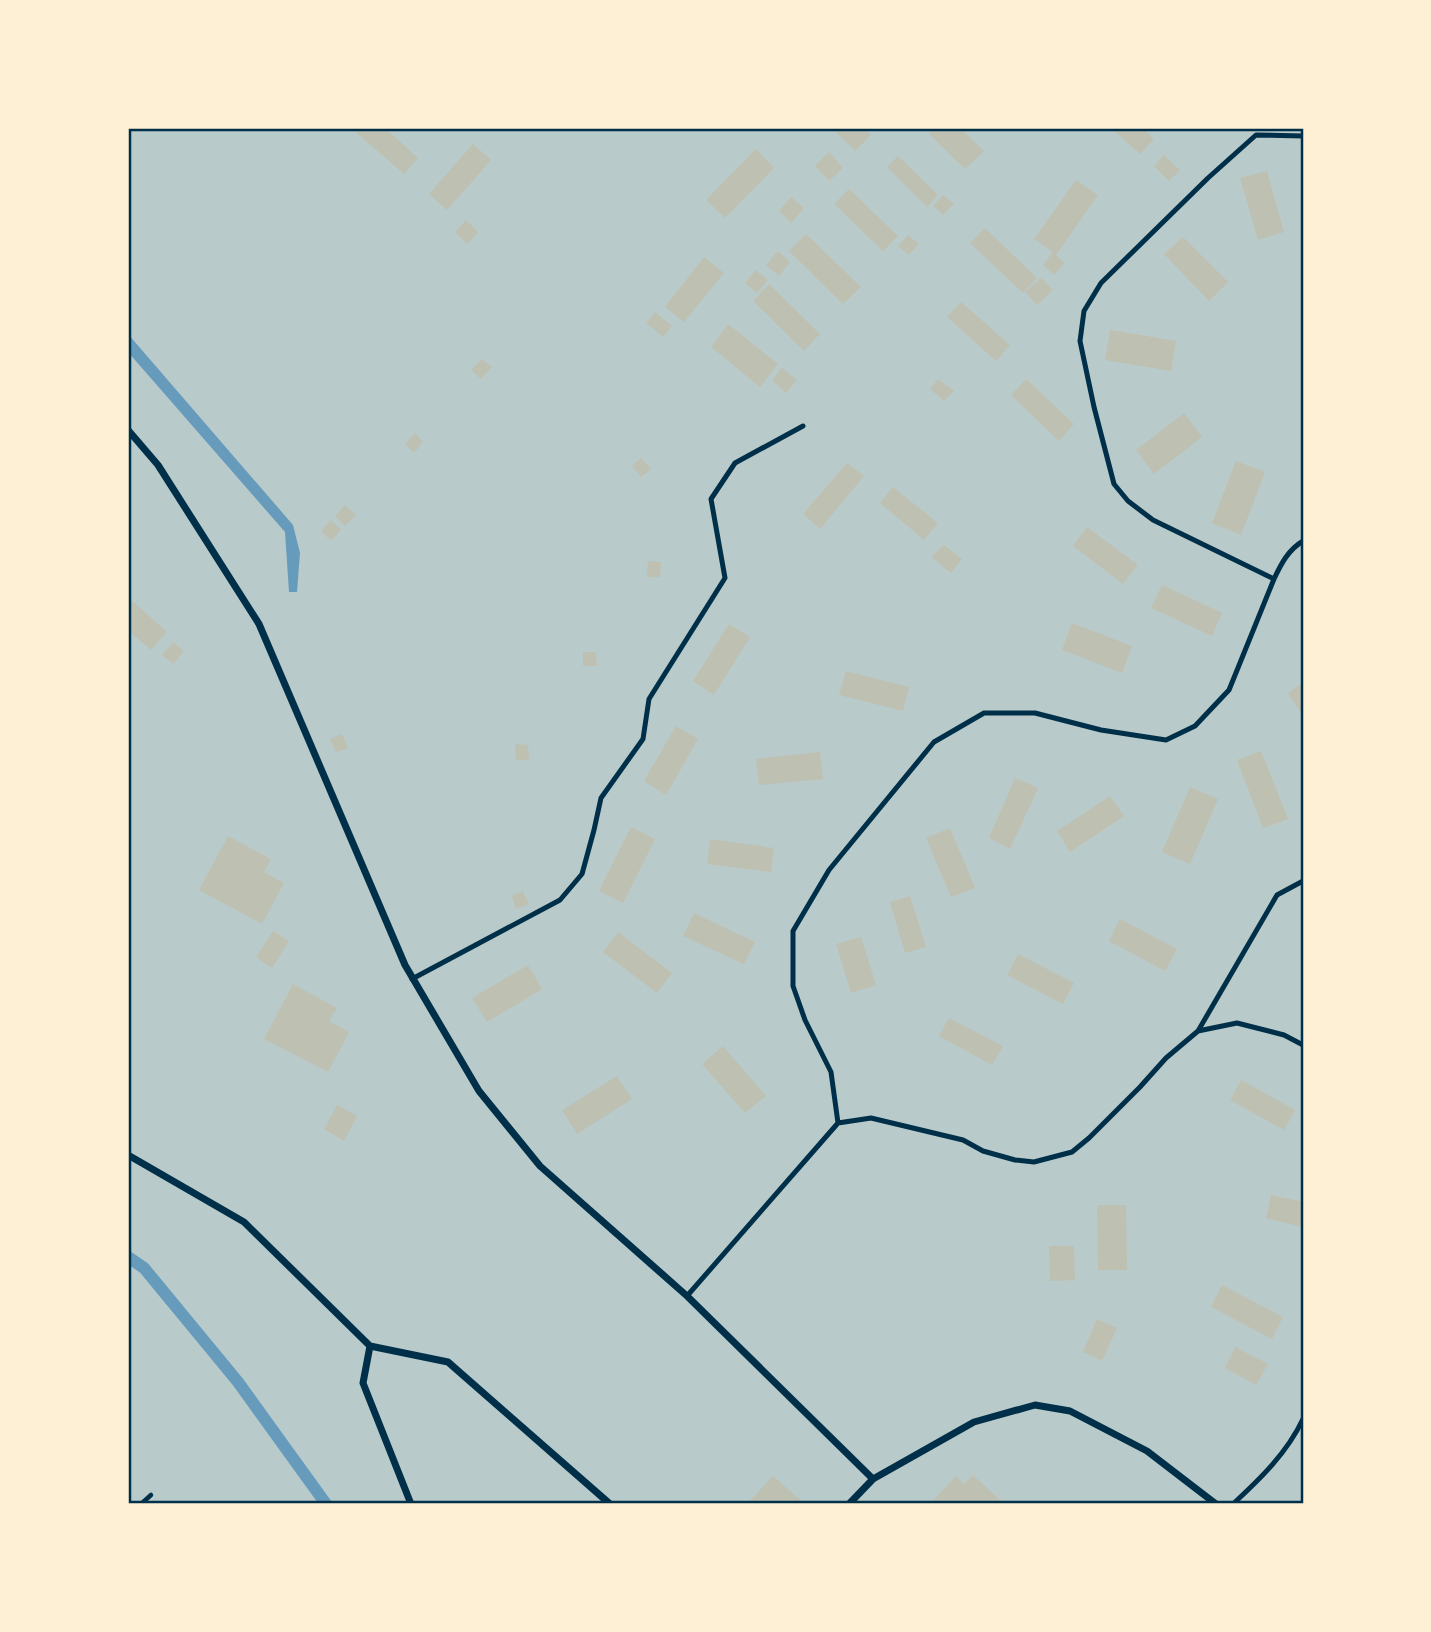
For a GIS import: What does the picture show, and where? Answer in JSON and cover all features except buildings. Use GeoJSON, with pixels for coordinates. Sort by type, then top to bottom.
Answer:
{"type":"FeatureCollection","features":[{"type":"Feature","properties":{"kind":"street"},"geometry":{"type":"LineString","coordinates":[[128,430],[158,465],[259,624],[412,979],[479,1091],[540,1166],[687,1296],[873,1479]]}},
{"type":"Feature","properties":{"kind":"street"},"geometry":{"type":"LineString","coordinates":[[128,1155],[244,1222],[370,1346],[448,1362],[610,1504]]}},
{"type":"Feature","properties":{"kind":"street"},"geometry":{"type":"LineString","coordinates":[[370,1346],[363,1382],[411,1504]]}},
{"type":"Feature","properties":{"kind":"street"},"geometry":{"type":"LineString","coordinates":[[849,1504],[873,1479],[974,1422],[1035,1405],[1070,1411],[1147,1451],[1216,1504]]}},
{"type":"Feature","properties":{"kind":"lane"},"geometry":{"type":"LineString","coordinates":[[1274,579],[1153,520],[1128,501],[1114,484],[1080,341],[1084,311],[1101,283],[1208,178],[1256,135],[1303,136]]}},
{"type":"Feature","properties":{"kind":"lane"},"geometry":{"type":"LineString","coordinates":[[412,979],[560,900],[582,874],[601,798],[643,739],[649,699],[725,578],[711,499],[735,463],[803,426]]}},
{"type":"Feature","properties":{"kind":"lane"},"geometry":{"type":"LineString","coordinates":[[838,1123],[831,1072],[805,1020],[793,986],[793,931],[828,870],[934,742],[984,713],[1035,713],[1101,730],[1166,740],[1195,726],[1229,690],[1282,561],[1303,541]]}},
{"type":"Feature","properties":{"kind":"lane"},"geometry":{"type":"LineString","coordinates":[[687,1296],[838,1123],[872,1118],[963,1140],[983,1151],[1015,1160],[1034,1162],[1072,1152],[1088,1139],[1166,1058],[1198,1031],[1278,895],[1303,881]]}},
{"type":"Feature","properties":{"kind":"lane"},"geometry":{"type":"LineString","coordinates":[[1198,1031],[1237,1023],[1284,1035],[1303,1045]]}},
{"type":"Feature","properties":{"kind":"lane"},"geometry":{"type":"LineString","coordinates":[[1233,1504],[1268,1471],[1299,1429],[1303,1419]]}},
{"type":"Feature","properties":{"kind":"path"},"geometry":{"type":"LineString","coordinates":[[141,1504],[151,1495]]}},
{"type":"Feature","properties":{"kind":"shaded area"},"geometry":{"type":"Polygon","coordinates":[[[128,128],[1303,128],[1303,1504],[128,1504],[128,128]]]}},
{"type":"Feature","properties":{"kind":"water"},"geometry":{"type":"Polygon","coordinates":[[[128,334],[293,525],[300,553],[297,592],[289,592],[285,532],[128,352],[128,334]]]}},
{"type":"Feature","properties":{"kind":"waterway"},"geometry":{"type":"LineString","coordinates":[[128,1257],[144,1268],[238,1382],[326,1504]]}}]}
